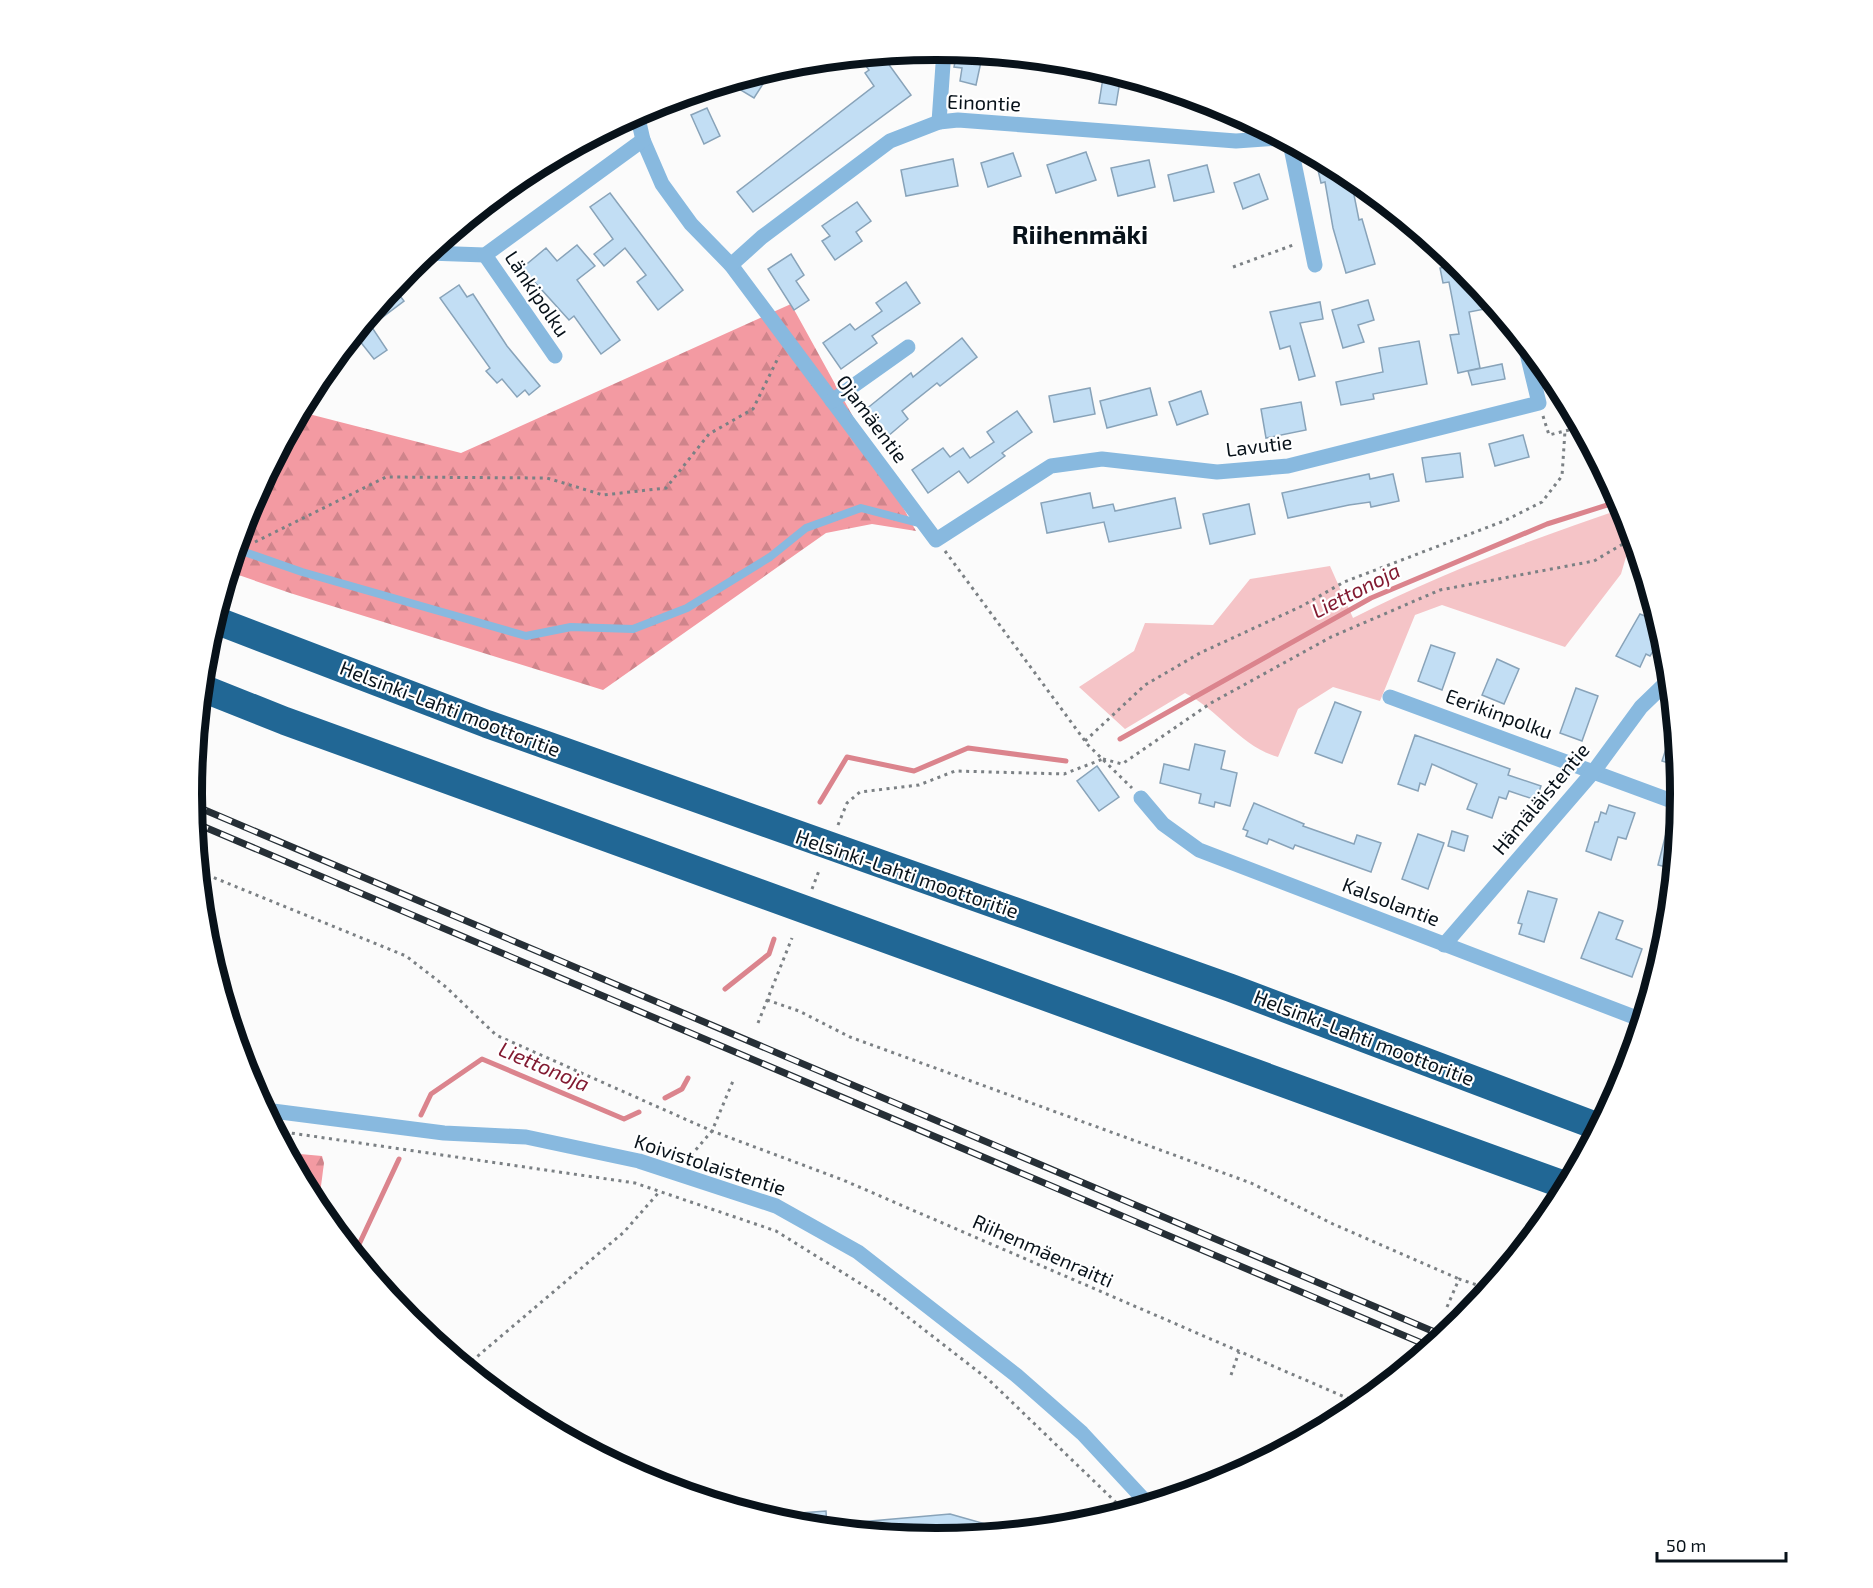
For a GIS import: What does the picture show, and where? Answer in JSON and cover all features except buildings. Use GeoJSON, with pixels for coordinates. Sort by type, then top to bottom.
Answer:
{"type":"FeatureCollection","features":[{"type":"Feature","properties":{"kind":"highway","name":"Helsinki-Lahti moottoritie"},"geometry":{"type":"LineString","coordinates":[[223,623],[487,724],[1232,988],[1593,1124]]}},
{"type":"Feature","properties":{"kind":"highway"},"geometry":{"type":"LineString","coordinates":[[210,691],[285,721],[1559,1183]]}},
{"type":"Feature","properties":{"kind":"street"},"geometry":{"type":"LineString","coordinates":[[939,122],[943,60]]}},
{"type":"Feature","properties":{"kind":"street","name":"Einontie"},"geometry":{"type":"LineString","coordinates":[[731,265],[762,237],[890,141],[939,122],[958,120],[1236,141],[1267,139]]}},
{"type":"Feature","properties":{"kind":"street","name":"Ojamäentie"},"geometry":{"type":"LineString","coordinates":[[639,124],[643,140],[668,192],[691,224],[731,265],[936,540]]}},
{"type":"Feature","properties":{"kind":"street"},"geometry":{"type":"LineString","coordinates":[[441,253],[485,255],[643,140]]}},
{"type":"Feature","properties":{"kind":"street"},"geometry":{"type":"LineString","coordinates":[[1292,152],[1315,265]]}},
{"type":"Feature","properties":{"kind":"street","name":"Länkipolku"},"geometry":{"type":"LineString","coordinates":[[485,255],[555,356]]}},
{"type":"Feature","properties":{"kind":"street"},"geometry":{"type":"LineString","coordinates":[[832,401],[908,347]]}},
{"type":"Feature","properties":{"kind":"street"},"geometry":{"type":"LineString","coordinates":[[1529,361],[1539,403]]}},
{"type":"Feature","properties":{"kind":"street","name":"Lavutie"},"geometry":{"type":"LineString","coordinates":[[936,540],[1051,466],[1102,459],[1216,472],[1288,466],[1539,403]]}},
{"type":"Feature","properties":{"kind":"street","name":"Hämäläistentie"},"geometry":{"type":"LineString","coordinates":[[1444,945],[1594,771],[1641,707],[1662,687]]}},
{"type":"Feature","properties":{"kind":"street","name":"Eerikinpolku"},"geometry":{"type":"LineString","coordinates":[[1390,698],[1670,800]]}},
{"type":"Feature","properties":{"kind":"street","name":"Kalsolantie"},"geometry":{"type":"LineString","coordinates":[[1141,798],[1163,824],[1198,850],[1636,1018]]}},
{"type":"Feature","properties":{"kind":"street","name":"Koivistolaistentie"},"geometry":{"type":"LineString","coordinates":[[274,1111],[444,1133],[525,1137],[639,1161],[776,1206],[858,1252],[1016,1375],[1082,1433],[1142,1498]]}},
{"type":"Feature","properties":{"kind":"lane"},"geometry":{"type":"LineString","coordinates":[[243,552],[302,572],[526,636],[571,627],[633,629],[687,608],[770,557],[806,528],[861,508],[925,525]]}},
{"type":"Feature","properties":{"kind":"path"},"geometry":{"type":"LineString","coordinates":[[1233,267],[1310,240]]}},
{"type":"Feature","properties":{"kind":"path"},"geometry":{"type":"LineString","coordinates":[[246,546],[386,477],[547,478],[603,495],[666,489],[710,434],[753,409],[788,341]]}},
{"type":"Feature","properties":{"kind":"path"},"geometry":{"type":"LineString","coordinates":[[1539,403],[1549,435],[1573,429]]}},
{"type":"Feature","properties":{"kind":"path"},"geometry":{"type":"LineString","coordinates":[[1085,741],[1145,685],[1200,653],[1302,606],[1344,582],[1504,521],[1542,502],[1562,476],[1565,431]]}},
{"type":"Feature","properties":{"kind":"path"},"geometry":{"type":"LineString","coordinates":[[936,540],[1088,745],[1141,798]]}},
{"type":"Feature","properties":{"kind":"path"},"geometry":{"type":"LineString","coordinates":[[838,825],[847,803],[860,792],[919,784],[955,771],[1064,774],[1103,759],[1122,764],[1210,703],[1321,642],[1440,590],[1594,561],[1626,542]]}},
{"type":"Feature","properties":{"kind":"path"},"geometry":{"type":"LineString","coordinates":[[810,892],[820,868]]}},
{"type":"Feature","properties":{"kind":"path","name":"Riihenmäenraitti"},"geometry":{"type":"LineString","coordinates":[[207,875],[406,956],[446,987],[496,1035],[712,1131],[843,1180],[1350,1399]]}},
{"type":"Feature","properties":{"kind":"path"},"geometry":{"type":"LineString","coordinates":[[758,1023],[792,938]]}},
{"type":"Feature","properties":{"kind":"path"},"geometry":{"type":"LineString","coordinates":[[767,1000],[799,1011],[850,1037],[1251,1183],[1333,1224],[1481,1286]]}},
{"type":"Feature","properties":{"kind":"path"},"geometry":{"type":"LineString","coordinates":[[712,1131],[734,1081]]}},
{"type":"Feature","properties":{"kind":"path"},"geometry":{"type":"LineString","coordinates":[[285,1132],[635,1183],[776,1231],[882,1296],[989,1380],[1119,1505]]}},
{"type":"Feature","properties":{"kind":"path"},"geometry":{"type":"LineString","coordinates":[[472,1361],[624,1232],[660,1191]]}},
{"type":"Feature","properties":{"kind":"path"},"geometry":{"type":"LineString","coordinates":[[1447,1307],[1459,1279]]}},
{"type":"Feature","properties":{"kind":"path"},"geometry":{"type":"LineString","coordinates":[[1231,1376],[1239,1351]]}},
{"type":"Feature","properties":{"kind":"shaded area"},"geometry":{"type":"Polygon","coordinates":[[[1614,511],[1631,554],[1626,557],[1621,574],[1565,647],[1442,605],[1415,615],[1380,701],[1333,687],[1298,709],[1278,757],[1241,737],[1209,709],[1185,693],[1125,729],[1079,687],[1134,651],[1145,623],[1213,625],[1250,579],[1330,566],[1353,618],[1419,586],[1555,532],[1614,511]]]}},
{"type":"Feature","properties":{"kind":"green space"},"geometry":{"type":"Polygon","coordinates":[[[791,304],[916,531],[872,524],[826,533],[603,690],[236,574],[258,513],[278,469],[309,414],[461,453],[791,304]]]}},
{"type":"Feature","properties":{"kind":"green space"},"geometry":{"type":"Polygon","coordinates":[[[297,1154],[322,1156],[324,1163],[320,1192],[297,1154]]]}},
{"type":"Feature","properties":{"kind":"waterway","name":"Liettonoja"},"geometry":{"type":"LineString","coordinates":[[1120,739],[1371,598],[1547,524],[1611,504]]}},
{"type":"Feature","properties":{"kind":"waterway","name":"Liettonoja"},"geometry":{"type":"LineString","coordinates":[[820,802],[847,757],[914,771],[968,748],[1066,761]]}},
{"type":"Feature","properties":{"kind":"waterway","name":"Liettonoja"},"geometry":{"type":"LineString","coordinates":[[725,989],[769,954],[774,939]]}},
{"type":"Feature","properties":{"kind":"waterway","name":"Liettonoja"},"geometry":{"type":"LineString","coordinates":[[421,1115],[431,1094],[482,1059],[624,1119],[639,1112]]}},
{"type":"Feature","properties":{"kind":"waterway","name":"Liettonoja"},"geometry":{"type":"LineString","coordinates":[[665,1098],[682,1089],[688,1078]]}},
{"type":"Feature","properties":{"kind":"waterway","name":"Liettonoja"},"geometry":{"type":"LineString","coordinates":[[358,1246],[399,1159]]}},
{"type":"Feature","properties":{"kind":"railway"},"geometry":{"type":"LineString","coordinates":[[203,809],[1435,1332]]}},
{"type":"Feature","properties":{"kind":"railway"},"geometry":{"type":"LineString","coordinates":[[203,827],[1423,1343]]}},
{"type":"Feature","properties":{"kind":"district","name":"Riihenmäki"},"geometry":{"type":"Point","coordinates":[1080,235]}}]}
